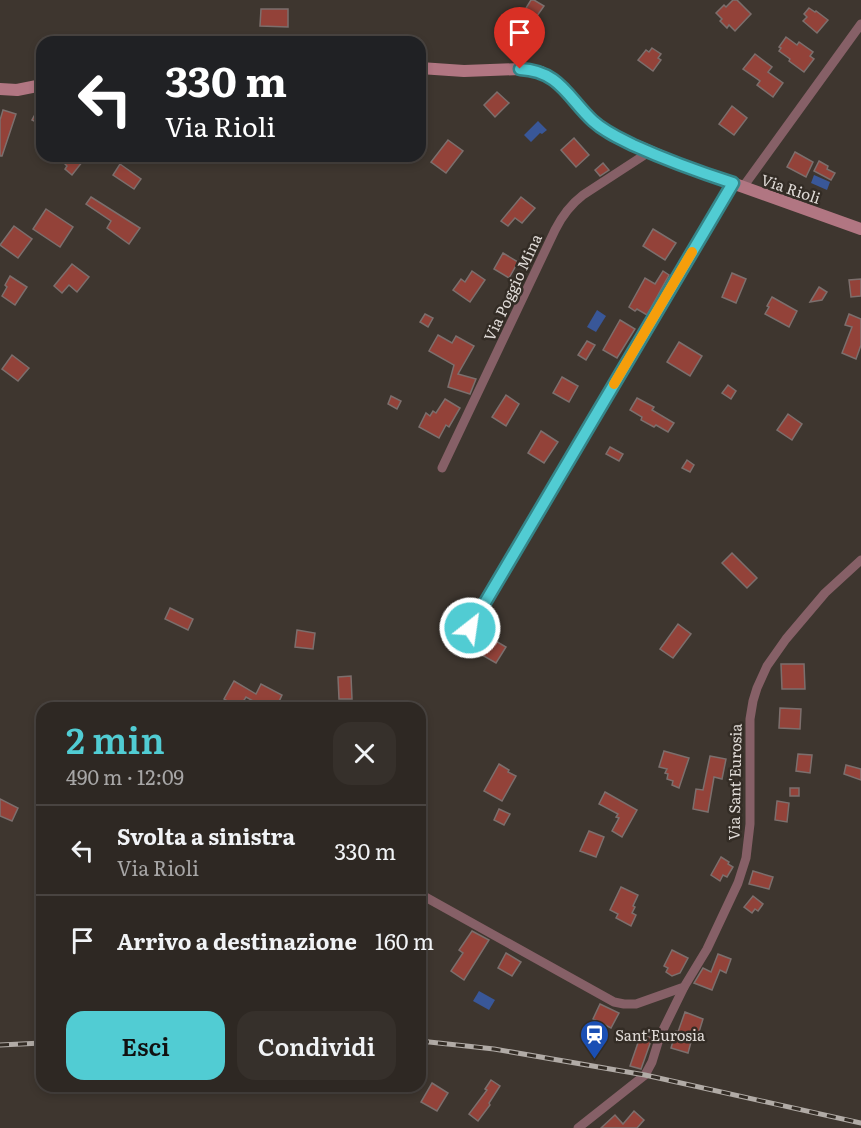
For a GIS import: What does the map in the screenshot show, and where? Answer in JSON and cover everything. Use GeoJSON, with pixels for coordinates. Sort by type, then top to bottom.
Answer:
{"type":"FeatureCollection","features":[{"type":"Feature","properties":{"kind":"main road","name":"Via Rioli"},"geometry":{"type":"LineString","coordinates":[[426,68],[520,69],[541,72],[564,88],[585,113],[615,136],[649,152],[861,229]]}},
{"type":"Feature","properties":{"kind":"main road"},"geometry":{"type":"LineString","coordinates":[[0,89],[17,90],[36,86]]}},
{"type":"Feature","properties":{"kind":"street"},"geometry":{"type":"LineString","coordinates":[[470,628],[738,185],[861,24]]}},
{"type":"Feature","properties":{"kind":"street","name":"Via Poggio Mina"},"geometry":{"type":"LineString","coordinates":[[442,468],[564,215],[573,203],[587,192],[649,152]]}},
{"type":"Feature","properties":{"kind":"street","name":"Via Sant'Eurosia"},"geometry":{"type":"LineString","coordinates":[[578,1128],[645,1075],[652,1062],[660,1036],[724,914],[746,858],[750,829],[750,719],[753,698],[759,683],[770,661],[790,634],[825,593],[861,560]]}},
{"type":"Feature","properties":{"kind":"street"},"geometry":{"type":"LineString","coordinates":[[426,897],[614,1002],[636,1004],[684,987]]}},
{"type":"Feature","properties":{"kind":"water"},"geometry":{"type":"Polygon","coordinates":[[[538,121],[547,130],[531,142],[524,135],[538,121]]]}},
{"type":"Feature","properties":{"kind":"water"},"geometry":{"type":"Polygon","coordinates":[[[814,175],[830,182],[827,190],[811,183],[814,175]]]}},
{"type":"Feature","properties":{"kind":"water"},"geometry":{"type":"Polygon","coordinates":[[[597,310],[606,316],[596,332],[587,327],[597,310]]]}},
{"type":"Feature","properties":{"kind":"water"},"geometry":{"type":"Polygon","coordinates":[[[479,991],[495,1000],[489,1010],[473,1001],[479,991]]]}},
{"type":"Feature","properties":{"kind":"building"},"geometry":{"type":"Polygon","coordinates":[[[531,0],[544,6],[537,16],[526,8],[531,0]]]}},
{"type":"Feature","properties":{"kind":"building"},"geometry":{"type":"Polygon","coordinates":[[[733,0],[737,0],[751,14],[735,31],[729,25],[727,28],[716,13],[733,0]]]}},
{"type":"Feature","properties":{"kind":"building"},"geometry":{"type":"Polygon","coordinates":[[[809,8],[828,20],[817,33],[803,21],[807,17],[804,14],[809,8]]]}},
{"type":"Feature","properties":{"kind":"building"},"geometry":{"type":"Polygon","coordinates":[[[261,9],[288,9],[288,27],[260,26],[261,9]]]}},
{"type":"Feature","properties":{"kind":"building"},"geometry":{"type":"Polygon","coordinates":[[[537,22],[543,27],[538,34],[531,29],[537,22]]]}},
{"type":"Feature","properties":{"kind":"building"},"geometry":{"type":"Polygon","coordinates":[[[786,37],[797,45],[799,42],[813,52],[810,56],[814,59],[804,72],[779,51],[786,37]]]}},
{"type":"Feature","properties":{"kind":"building"},"geometry":{"type":"Polygon","coordinates":[[[652,48],[661,54],[658,58],[661,60],[653,71],[638,60],[646,50],[649,52],[652,48]]]}},
{"type":"Feature","properties":{"kind":"building"},"geometry":{"type":"Polygon","coordinates":[[[755,54],[772,67],[768,72],[783,83],[773,97],[757,85],[760,81],[743,69],[755,54]]]}},
{"type":"Feature","properties":{"kind":"building"},"geometry":{"type":"Polygon","coordinates":[[[497,92],[509,103],[495,117],[484,105],[497,92]]]}},
{"type":"Feature","properties":{"kind":"building"},"geometry":{"type":"Polygon","coordinates":[[[732,106],[747,118],[734,135],[719,124],[732,106]]]}},
{"type":"Feature","properties":{"kind":"building"},"geometry":{"type":"Polygon","coordinates":[[[3,110],[16,114],[2,156],[0,156],[0,120],[3,110]]]}},
{"type":"Feature","properties":{"kind":"building"},"geometry":{"type":"Polygon","coordinates":[[[574,138],[589,155],[576,167],[561,150],[574,138]]]}},
{"type":"Feature","properties":{"kind":"building"},"geometry":{"type":"Polygon","coordinates":[[[448,140],[463,151],[446,173],[431,162],[448,140]]]}},
{"type":"Feature","properties":{"kind":"building"},"geometry":{"type":"Polygon","coordinates":[[[795,152],[813,162],[806,177],[787,167],[795,152]]]}},
{"type":"Feature","properties":{"kind":"building"},"geometry":{"type":"Polygon","coordinates":[[[819,161],[835,173],[831,180],[814,171],[819,161]]]}},
{"type":"Feature","properties":{"kind":"building"},"geometry":{"type":"Polygon","coordinates":[[[63,162],[82,162],[72,175],[65,169],[67,166],[63,162]]]}},
{"type":"Feature","properties":{"kind":"building"},"geometry":{"type":"Polygon","coordinates":[[[603,163],[609,170],[600,176],[595,170],[603,163]]]}},
{"type":"Feature","properties":{"kind":"building"},"geometry":{"type":"Polygon","coordinates":[[[120,164],[141,179],[134,189],[113,175],[120,164]]]}},
{"type":"Feature","properties":{"kind":"building"},"geometry":{"type":"Polygon","coordinates":[[[91,197],[140,228],[129,244],[107,228],[111,221],[86,204],[91,197]]]}},
{"type":"Feature","properties":{"kind":"building"},"geometry":{"type":"Polygon","coordinates":[[[521,197],[535,208],[522,223],[515,218],[508,226],[501,221],[521,197]]]}},
{"type":"Feature","properties":{"kind":"building"},"geometry":{"type":"Polygon","coordinates":[[[46,209],[73,227],[60,247],[33,229],[46,209]]]}},
{"type":"Feature","properties":{"kind":"building"},"geometry":{"type":"Polygon","coordinates":[[[14,226],[32,239],[18,258],[0,245],[14,226]]]}},
{"type":"Feature","properties":{"kind":"building"},"geometry":{"type":"Polygon","coordinates":[[[653,229],[676,243],[665,260],[643,246],[653,229]]]}},
{"type":"Feature","properties":{"kind":"building"},"geometry":{"type":"Polygon","coordinates":[[[503,253],[518,262],[509,278],[494,269],[503,253]]]}},
{"type":"Feature","properties":{"kind":"building"},"geometry":{"type":"Polygon","coordinates":[[[72,264],[89,277],[77,292],[69,285],[62,293],[54,286],[72,264]]]}},
{"type":"Feature","properties":{"kind":"building"},"geometry":{"type":"Polygon","coordinates":[[[472,271],[485,280],[470,302],[453,290],[461,279],[465,282],[472,271]]]}},
{"type":"Feature","properties":{"kind":"building"},"geometry":{"type":"Polygon","coordinates":[[[663,271],[669,275],[647,315],[629,307],[645,278],[655,284],[663,271]]]}},
{"type":"Feature","properties":{"kind":"building"},"geometry":{"type":"Polygon","coordinates":[[[732,273],[746,279],[736,303],[722,297],[732,273]]]}},
{"type":"Feature","properties":{"kind":"building"},"geometry":{"type":"Polygon","coordinates":[[[10,276],[27,287],[15,305],[2,296],[10,276]]]}},
{"type":"Feature","properties":{"kind":"building"},"geometry":{"type":"Polygon","coordinates":[[[861,279],[861,296],[851,297],[849,280],[861,279]]]}},
{"type":"Feature","properties":{"kind":"building"},"geometry":{"type":"Polygon","coordinates":[[[819,287],[827,292],[822,300],[810,302],[819,287]]]}},
{"type":"Feature","properties":{"kind":"building"},"geometry":{"type":"Polygon","coordinates":[[[772,297],[797,311],[789,327],[765,314],[772,297]]]}},
{"type":"Feature","properties":{"kind":"building"},"geometry":{"type":"Polygon","coordinates":[[[425,314],[433,318],[428,327],[420,322],[425,314]]]}},
{"type":"Feature","properties":{"kind":"building"},"geometry":{"type":"Polygon","coordinates":[[[849,314],[861,319],[861,345],[856,359],[842,353],[852,327],[845,325],[849,314]]]}},
{"type":"Feature","properties":{"kind":"building"},"geometry":{"type":"Polygon","coordinates":[[[620,320],[635,329],[617,358],[603,350],[620,320]]]}},
{"type":"Feature","properties":{"kind":"building"},"geometry":{"type":"Polygon","coordinates":[[[438,335],[452,343],[456,336],[474,346],[458,374],[476,379],[470,394],[448,387],[454,365],[429,351],[438,335]]]}},
{"type":"Feature","properties":{"kind":"building"},"geometry":{"type":"Polygon","coordinates":[[[587,341],[595,345],[586,360],[578,355],[587,341]]]}},
{"type":"Feature","properties":{"kind":"building"},"geometry":{"type":"Polygon","coordinates":[[[679,342],[702,356],[690,376],[667,362],[679,342]]]}},
{"type":"Feature","properties":{"kind":"building"},"geometry":{"type":"Polygon","coordinates":[[[12,355],[29,368],[18,381],[2,369],[12,355]]]}},
{"type":"Feature","properties":{"kind":"building"},"geometry":{"type":"Polygon","coordinates":[[[562,377],[578,386],[569,402],[553,393],[562,377]]]}},
{"type":"Feature","properties":{"kind":"building"},"geometry":{"type":"Polygon","coordinates":[[[728,385],[736,391],[731,399],[722,393],[728,385]]]}},
{"type":"Feature","properties":{"kind":"building"},"geometry":{"type":"Polygon","coordinates":[[[506,395],[519,404],[506,426],[492,417],[506,395]]]}},
{"type":"Feature","properties":{"kind":"building"},"geometry":{"type":"Polygon","coordinates":[[[391,396],[401,401],[397,409],[388,404],[391,396]]]}},
{"type":"Feature","properties":{"kind":"building"},"geometry":{"type":"Polygon","coordinates":[[[637,398],[654,407],[652,410],[674,423],[668,432],[641,420],[642,417],[630,410],[637,398]]]}},
{"type":"Feature","properties":{"kind":"building"},"geometry":{"type":"Polygon","coordinates":[[[445,399],[460,408],[449,427],[446,425],[439,438],[419,427],[426,413],[430,416],[433,411],[436,413],[445,399]]]}},
{"type":"Feature","properties":{"kind":"building"},"geometry":{"type":"Polygon","coordinates":[[[788,414],[802,424],[792,440],[777,430],[788,414]]]}},
{"type":"Feature","properties":{"kind":"building"},"geometry":{"type":"Polygon","coordinates":[[[541,431],[558,442],[544,463],[528,453],[541,431]]]}},
{"type":"Feature","properties":{"kind":"building"},"geometry":{"type":"Polygon","coordinates":[[[610,447],[623,454],[619,461],[606,454],[610,447]]]}},
{"type":"Feature","properties":{"kind":"building"},"geometry":{"type":"Polygon","coordinates":[[[687,460],[694,465],[690,472],[682,468],[687,460]]]}},
{"type":"Feature","properties":{"kind":"building"},"geometry":{"type":"Polygon","coordinates":[[[732,553],[757,578],[747,588],[722,563],[732,553]]]}},
{"type":"Feature","properties":{"kind":"building"},"geometry":{"type":"Polygon","coordinates":[[[170,608],[193,619],[188,630],[165,619],[170,608]]]}},
{"type":"Feature","properties":{"kind":"building"},"geometry":{"type":"Polygon","coordinates":[[[678,624],[691,634],[673,658],[660,649],[678,624]]]}},
{"type":"Feature","properties":{"kind":"building"},"geometry":{"type":"Polygon","coordinates":[[[479,627],[496,637],[494,640],[506,647],[496,663],[482,655],[486,649],[467,639],[479,627]]]}},
{"type":"Feature","properties":{"kind":"building"},"geometry":{"type":"Polygon","coordinates":[[[297,630],[315,633],[313,649],[295,647],[297,630]]]}},
{"type":"Feature","properties":{"kind":"building"},"geometry":{"type":"Polygon","coordinates":[[[781,664],[804,664],[805,689],[782,689],[781,664]]]}},
{"type":"Feature","properties":{"kind":"building"},"geometry":{"type":"Polygon","coordinates":[[[351,676],[352,699],[339,699],[338,677],[351,676]]]}},
{"type":"Feature","properties":{"kind":"building"},"geometry":{"type":"Polygon","coordinates":[[[234,681],[256,694],[261,684],[282,695],[279,702],[255,702],[246,697],[243,702],[229,702],[224,699],[234,681]]]}},
{"type":"Feature","properties":{"kind":"building"},"geometry":{"type":"Polygon","coordinates":[[[780,708],[801,709],[800,729],[779,728],[780,708]]]}},
{"type":"Feature","properties":{"kind":"building"},"geometry":{"type":"Polygon","coordinates":[[[664,751],[689,758],[679,788],[672,785],[673,781],[667,779],[668,774],[665,773],[667,769],[659,767],[664,751]]]}},
{"type":"Feature","properties":{"kind":"building"},"geometry":{"type":"Polygon","coordinates":[[[798,754],[812,755],[810,773],[796,771],[798,754]]]}},
{"type":"Feature","properties":{"kind":"building"},"geometry":{"type":"Polygon","coordinates":[[[710,756],[726,759],[722,779],[714,777],[708,812],[693,809],[696,789],[703,790],[710,756]]]}},
{"type":"Feature","properties":{"kind":"building"},"geometry":{"type":"Polygon","coordinates":[[[499,764],[516,776],[502,801],[484,791],[499,764]]]}},
{"type":"Feature","properties":{"kind":"building"},"geometry":{"type":"Polygon","coordinates":[[[846,765],[861,769],[861,780],[844,774],[846,765]]]}},
{"type":"Feature","properties":{"kind":"building"},"geometry":{"type":"Polygon","coordinates":[[[790,788],[799,788],[799,796],[790,796],[790,788]]]}},
{"type":"Feature","properties":{"kind":"building"},"geometry":{"type":"Polygon","coordinates":[[[605,792],[637,810],[622,837],[612,831],[619,818],[616,817],[618,814],[599,804],[605,792]]]}},
{"type":"Feature","properties":{"kind":"building"},"geometry":{"type":"Polygon","coordinates":[[[0,799],[18,808],[12,821],[0,816],[0,799]]]}},
{"type":"Feature","properties":{"kind":"building"},"geometry":{"type":"Polygon","coordinates":[[[777,801],[789,803],[787,822],[775,820],[777,801]]]}},
{"type":"Feature","properties":{"kind":"building"},"geometry":{"type":"Polygon","coordinates":[[[499,809],[510,814],[504,825],[494,820],[499,809]]]}},
{"type":"Feature","properties":{"kind":"building"},"geometry":{"type":"Polygon","coordinates":[[[589,831],[604,837],[596,857],[580,851],[589,831]]]}},
{"type":"Feature","properties":{"kind":"building"},"geometry":{"type":"Polygon","coordinates":[[[721,857],[733,867],[727,877],[723,875],[720,881],[711,875],[721,857]]]}},
{"type":"Feature","properties":{"kind":"building"},"geometry":{"type":"Polygon","coordinates":[[[753,871],[773,877],[769,889],[749,884],[753,871]]]}},
{"type":"Feature","properties":{"kind":"building"},"geometry":{"type":"Polygon","coordinates":[[[621,887],[638,895],[632,913],[636,915],[631,926],[616,918],[618,914],[610,910],[621,887]]]}},
{"type":"Feature","properties":{"kind":"building"},"geometry":{"type":"Polygon","coordinates":[[[753,896],[763,904],[758,911],[755,909],[752,913],[744,907],[753,896]]]}},
{"type":"Feature","properties":{"kind":"building"},"geometry":{"type":"Polygon","coordinates":[[[472,931],[489,940],[464,980],[451,971],[463,953],[459,950],[472,931]]]}},
{"type":"Feature","properties":{"kind":"building"},"geometry":{"type":"Polygon","coordinates":[[[672,950],[688,958],[680,973],[672,976],[666,972],[668,968],[664,966],[672,950]]]}},
{"type":"Feature","properties":{"kind":"building"},"geometry":{"type":"Polygon","coordinates":[[[506,953],[521,962],[512,976],[498,968],[506,953]]]}},
{"type":"Feature","properties":{"kind":"building"},"geometry":{"type":"Polygon","coordinates":[[[718,954],[731,959],[726,973],[720,970],[712,990],[694,983],[703,968],[711,972],[718,954]]]}},
{"type":"Feature","properties":{"kind":"building"},"geometry":{"type":"Polygon","coordinates":[[[600,1004],[619,1013],[611,1028],[593,1019],[600,1004]]]}},
{"type":"Feature","properties":{"kind":"building"},"geometry":{"type":"Polygon","coordinates":[[[685,1012],[703,1019],[699,1032],[694,1031],[688,1053],[671,1048],[685,1012]]]}},
{"type":"Feature","properties":{"kind":"building"},"geometry":{"type":"Polygon","coordinates":[[[641,1034],[652,1038],[641,1069],[630,1066],[641,1034]]]}},
{"type":"Feature","properties":{"kind":"building"},"geometry":{"type":"Polygon","coordinates":[[[491,1080],[500,1086],[478,1121],[469,1114],[487,1090],[485,1089],[491,1080]]]}},
{"type":"Feature","properties":{"kind":"building"},"geometry":{"type":"Polygon","coordinates":[[[432,1083],[448,1093],[437,1111],[421,1102],[432,1083]]]}},
{"type":"Feature","properties":{"kind":"building"},"geometry":{"type":"Polygon","coordinates":[[[634,1111],[644,1120],[637,1128],[601,1128],[615,1115],[623,1124],[634,1111]]]}},
{"type":"Feature","properties":{"kind":"railway"},"geometry":{"type":"LineString","coordinates":[[426,1042],[494,1049],[645,1075],[861,1123]]}},
{"type":"Feature","properties":{"kind":"railway"},"geometry":{"type":"LineString","coordinates":[[0,1045],[36,1043]]}},
{"type":"Feature","properties":{"kind":"slow traffic"},"geometry":{"type":"LineString","coordinates":[[614,384],[692,252]]}},
{"type":"Feature","properties":{"kind":"place","name":"Sant'Eurosia"},"geometry":{"type":"Point","coordinates":[594,1060]}},
{"type":"Feature","properties":{"kind":"route"},"geometry":{"type":"LineString","coordinates":[[470,628],[733,183],[665,159],[615,136],[592,120],[556,81],[541,72],[520,69]]}}]}
